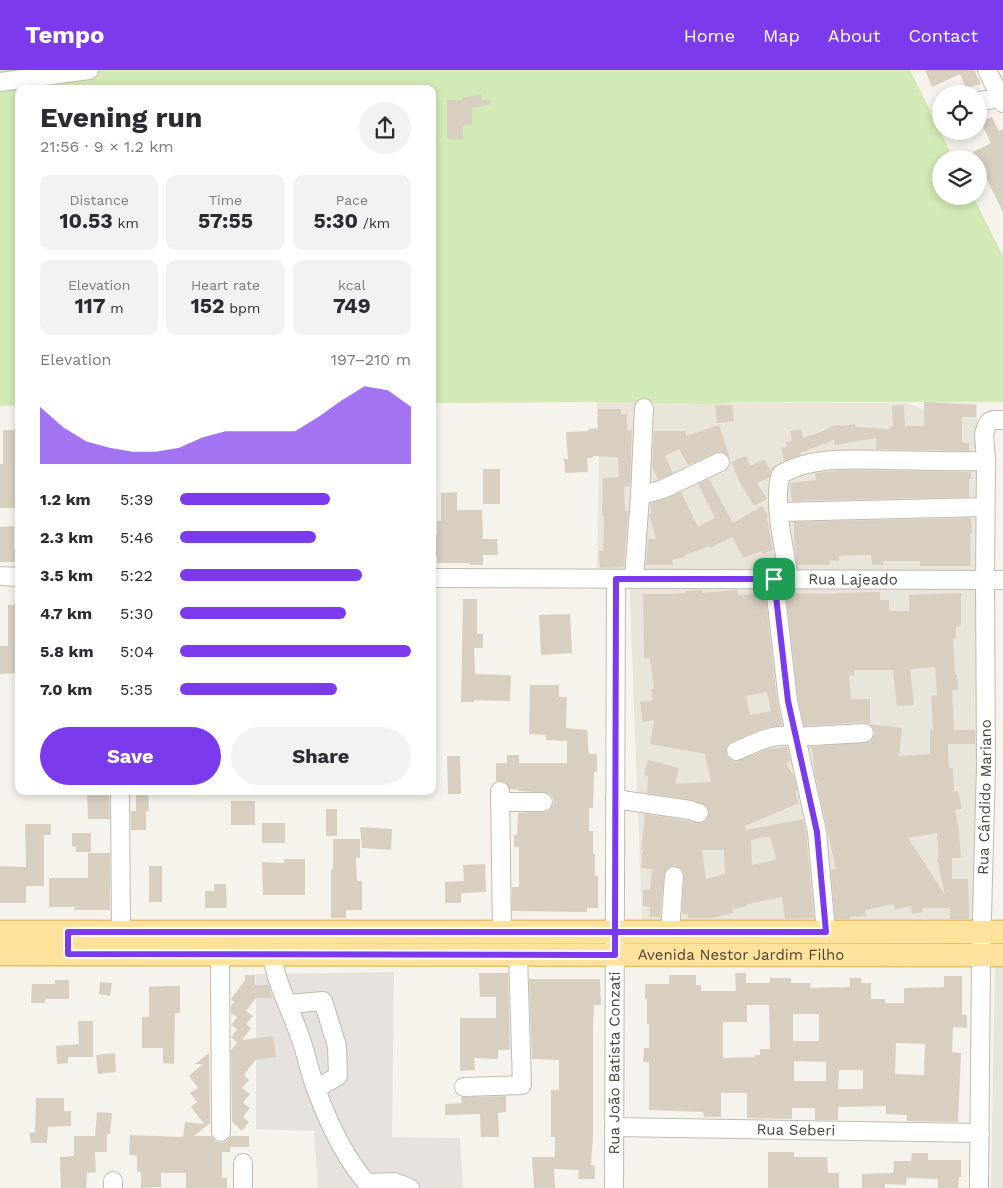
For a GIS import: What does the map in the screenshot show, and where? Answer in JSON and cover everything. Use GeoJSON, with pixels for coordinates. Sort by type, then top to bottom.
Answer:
{"type":"FeatureCollection","features":[{"type":"Feature","properties":{"kind":"main road","name":"Avenida Nestor Jardim Filho"},"geometry":{"type":"LineString","coordinates":[[0,932],[992,932]]}},
{"type":"Feature","properties":{"kind":"main road"},"geometry":{"type":"LineString","coordinates":[[68,932],[68,954]]}},
{"type":"Feature","properties":{"kind":"main road"},"geometry":{"type":"LineString","coordinates":[[189,955],[190,932]]}},
{"type":"Feature","properties":{"kind":"main road"},"geometry":{"type":"LineString","coordinates":[[429,932],[430,955]]}},
{"type":"Feature","properties":{"kind":"main road","name":"Avenida Nestor Jardim Filho"},"geometry":{"type":"LineString","coordinates":[[0,954],[992,955]]}},
{"type":"Feature","properties":{"kind":"street"},"geometry":{"type":"LineString","coordinates":[[0,82],[89,70]]}},
{"type":"Feature","properties":{"kind":"street"},"geometry":{"type":"LineString","coordinates":[[987,70],[1002,100],[987,101]]}},
{"type":"Feature","properties":{"kind":"street"},"geometry":{"type":"LineString","coordinates":[[634,579],[644,408]]}},
{"type":"Feature","properties":{"kind":"street","name":"Rua Cândido Mariano"},"geometry":{"type":"LineString","coordinates":[[979,1188],[980,1134],[992,955],[995,765],[985,580],[986,460],[984,434],[986,425],[993,420],[1003,420]]}},
{"type":"Feature","properties":{"kind":"street"},"geometry":{"type":"LineString","coordinates":[[826,932],[817,832],[788,701],[778,482],[781,474],[800,466],[841,459],[956,462],[986,460]]}},
{"type":"Feature","properties":{"kind":"street"},"geometry":{"type":"LineString","coordinates":[[640,496],[663,489],[720,462]]}},
{"type":"Feature","properties":{"kind":"street"},"geometry":{"type":"LineString","coordinates":[[779,512],[985,507]]}},
{"type":"Feature","properties":{"kind":"street"},"geometry":{"type":"LineString","coordinates":[[0,576],[15,576]]}},
{"type":"Feature","properties":{"kind":"street","name":"Rua Lajeado"},"geometry":{"type":"LineString","coordinates":[[436,578],[1003,580]]}},
{"type":"Feature","properties":{"kind":"street","name":"Rua João Batista Conzati"},"geometry":{"type":"LineString","coordinates":[[614,1188],[616,579]]}},
{"type":"Feature","properties":{"kind":"street"},"geometry":{"type":"LineString","coordinates":[[736,751],[770,737],[864,733]]}},
{"type":"Feature","properties":{"kind":"street"},"geometry":{"type":"LineString","coordinates":[[120,795],[121,932]]}},
{"type":"Feature","properties":{"kind":"street"},"geometry":{"type":"LineString","coordinates":[[502,932],[500,797],[543,802]]}},
{"type":"Feature","properties":{"kind":"street"},"geometry":{"type":"LineString","coordinates":[[615,799],[699,813]]}},
{"type":"Feature","properties":{"kind":"street"},"geometry":{"type":"LineString","coordinates":[[670,932],[674,876]]}},
{"type":"Feature","properties":{"kind":"street"},"geometry":{"type":"LineString","coordinates":[[220,954],[221,1132]]}},
{"type":"Feature","properties":{"kind":"street"},"geometry":{"type":"LineString","coordinates":[[272,955],[275,972],[300,1036],[316,1089],[340,1141],[365,1185],[394,1182],[410,1188]]}},
{"type":"Feature","properties":{"kind":"street"},"geometry":{"type":"LineString","coordinates":[[464,1087],[522,1085],[518,955]]}},
{"type":"Feature","properties":{"kind":"street"},"geometry":{"type":"LineString","coordinates":[[288,1004],[323,1001],[337,1046],[338,1076],[316,1089]]}},
{"type":"Feature","properties":{"kind":"street","name":"Rua Seberi"},"geometry":{"type":"LineString","coordinates":[[614,1128],[980,1134]]}},
{"type":"Feature","properties":{"kind":"street"},"geometry":{"type":"LineString","coordinates":[[243,1163],[243,1188]]}},
{"type":"Feature","properties":{"kind":"shaded area"},"geometry":{"type":"Polygon","coordinates":[[[597,402],[905,403],[923,409],[924,402],[977,403],[976,744],[982,922],[642,920],[629,571],[597,571],[599,448],[604,427],[597,427],[597,402]]]}},
{"type":"Feature","properties":{"kind":"shaded area"},"geometry":{"type":"Polygon","coordinates":[[[995,965],[1003,965],[1003,1188],[991,1188],[995,965]]]}},
{"type":"Feature","properties":{"kind":"shaded area"},"geometry":{"type":"Polygon","coordinates":[[[394,972],[392,1137],[460,1138],[463,1188],[318,1188],[314,1131],[256,1129],[256,974],[394,972]]]}},
{"type":"Feature","properties":{"kind":"green space"},"geometry":{"type":"Polygon","coordinates":[[[0,70],[910,70],[932,114],[932,140],[945,140],[950,150],[932,150],[932,205],[978,205],[1003,256],[1003,402],[732,402],[715,404],[597,402],[436,403],[436,85],[15,85],[15,405],[0,406],[0,70]]]}},
{"type":"Feature","properties":{"kind":"building"},"geometry":{"type":"Polygon","coordinates":[[[925,70],[974,70],[981,84],[965,85],[960,74],[936,85],[932,85],[932,87],[925,70]]]}},
{"type":"Feature","properties":{"kind":"building"},"geometry":{"type":"Polygon","coordinates":[[[481,94],[482,100],[491,100],[491,104],[472,108],[472,125],[463,125],[463,140],[447,139],[447,100],[463,100],[463,98],[481,94]]]}},
{"type":"Feature","properties":{"kind":"building"},"geometry":{"type":"Polygon","coordinates":[[[992,117],[999,131],[1003,129],[1003,212],[987,180],[987,150],[977,150],[991,143],[987,135],[987,119],[992,117]]]}},
{"type":"Feature","properties":{"kind":"building"},"geometry":{"type":"Polygon","coordinates":[[[924,402],[976,405],[976,417],[962,417],[962,443],[969,443],[969,451],[876,449],[876,438],[835,445],[834,440],[784,461],[781,448],[787,447],[786,442],[792,441],[790,431],[801,429],[803,438],[829,429],[829,427],[839,425],[855,424],[856,427],[890,429],[890,427],[893,427],[892,406],[904,405],[905,426],[924,426],[924,402]]]}},
{"type":"Feature","properties":{"kind":"building"},"geometry":{"type":"Polygon","coordinates":[[[715,405],[732,405],[734,421],[717,423],[715,405]]]}},
{"type":"Feature","properties":{"kind":"building"},"geometry":{"type":"Polygon","coordinates":[[[598,409],[621,409],[621,414],[627,414],[627,430],[632,430],[630,486],[624,487],[625,511],[628,511],[624,567],[600,568],[599,551],[603,551],[603,478],[619,477],[618,457],[593,456],[593,458],[587,458],[588,472],[565,473],[564,459],[568,459],[566,432],[589,431],[588,429],[598,428],[598,409]]]}},
{"type":"Feature","properties":{"kind":"building"},"geometry":{"type":"Polygon","coordinates":[[[719,425],[730,458],[720,451],[688,465],[679,449],[665,456],[673,473],[658,480],[652,466],[654,431],[686,431],[686,436],[719,425]]]}},
{"type":"Feature","properties":{"kind":"building"},"geometry":{"type":"Polygon","coordinates":[[[3,430],[15,430],[15,508],[0,508],[0,464],[3,464],[3,430]]]}},
{"type":"Feature","properties":{"kind":"building"},"geometry":{"type":"Polygon","coordinates":[[[746,456],[750,466],[764,459],[771,471],[770,477],[757,483],[767,499],[754,506],[740,483],[731,462],[746,456]]]}},
{"type":"Feature","properties":{"kind":"building"},"geometry":{"type":"Polygon","coordinates":[[[483,469],[500,469],[500,504],[483,504],[483,469]]]}},
{"type":"Feature","properties":{"kind":"building"},"geometry":{"type":"Polygon","coordinates":[[[844,470],[971,472],[969,497],[792,501],[790,483],[816,480],[815,473],[844,470]]]}},
{"type":"Feature","properties":{"kind":"building"},"geometry":{"type":"Polygon","coordinates":[[[709,479],[733,523],[762,506],[768,516],[773,550],[763,554],[762,551],[743,558],[732,537],[710,548],[710,546],[685,555],[685,557],[672,560],[673,565],[646,565],[648,539],[656,539],[649,515],[651,512],[650,504],[681,492],[698,527],[715,518],[698,484],[709,479]]]}},
{"type":"Feature","properties":{"kind":"building"},"geometry":{"type":"Polygon","coordinates":[[[457,492],[457,510],[482,510],[483,539],[497,539],[498,555],[483,555],[483,565],[437,563],[436,535],[437,521],[441,521],[441,493],[457,492]]]}},
{"type":"Feature","properties":{"kind":"building"},"geometry":{"type":"Polygon","coordinates":[[[971,518],[971,566],[920,566],[920,561],[883,561],[883,565],[872,565],[871,555],[839,556],[839,561],[830,560],[830,565],[797,565],[794,544],[794,522],[971,518]]]}},
{"type":"Feature","properties":{"kind":"building"},"geometry":{"type":"Polygon","coordinates":[[[14,526],[15,562],[0,562],[0,527],[14,526]]]}},
{"type":"Feature","properties":{"kind":"building"},"geometry":{"type":"Polygon","coordinates":[[[702,590],[702,593],[737,590],[738,595],[765,593],[777,702],[782,725],[762,729],[732,741],[727,745],[726,755],[735,762],[768,749],[787,747],[790,761],[786,764],[794,776],[797,790],[795,791],[799,803],[745,826],[746,830],[803,819],[814,918],[785,919],[782,897],[747,904],[747,906],[732,909],[733,913],[712,918],[688,918],[688,914],[682,914],[684,872],[674,865],[666,870],[664,875],[660,917],[650,917],[650,907],[643,906],[643,890],[650,890],[652,869],[641,868],[645,814],[701,823],[706,821],[709,811],[707,806],[693,800],[647,793],[648,776],[644,775],[648,760],[679,768],[675,784],[711,782],[705,754],[650,744],[654,720],[643,722],[640,702],[653,700],[651,689],[654,689],[650,658],[644,658],[643,594],[685,593],[685,591],[702,590]],[[767,692],[746,696],[750,715],[771,711],[767,692]],[[770,836],[751,840],[752,865],[775,860],[770,836]],[[702,850],[706,879],[725,874],[724,850],[702,850]]]}},
{"type":"Feature","properties":{"kind":"building"},"geometry":{"type":"Polygon","coordinates":[[[880,592],[880,600],[889,600],[889,611],[909,611],[909,595],[961,593],[961,626],[956,627],[956,638],[953,638],[955,675],[957,675],[958,690],[952,690],[954,730],[975,730],[975,744],[948,744],[949,768],[953,768],[954,792],[958,791],[962,809],[955,810],[961,858],[952,858],[952,879],[968,879],[969,919],[950,919],[950,908],[922,908],[923,912],[912,914],[911,906],[895,910],[893,904],[865,910],[866,916],[835,919],[831,870],[836,869],[815,774],[812,748],[810,749],[809,747],[869,742],[875,733],[870,724],[863,722],[804,726],[798,699],[786,593],[837,594],[880,592]],[[935,667],[910,669],[914,705],[897,706],[893,670],[854,670],[854,675],[849,676],[851,699],[870,699],[870,724],[902,728],[899,756],[930,754],[930,730],[933,730],[931,696],[937,695],[935,667]],[[937,833],[908,838],[945,895],[937,859],[939,859],[937,833]]]}},
{"type":"Feature","properties":{"kind":"building"},"geometry":{"type":"Polygon","coordinates":[[[463,599],[477,599],[477,634],[483,634],[483,648],[474,648],[475,674],[511,675],[510,701],[474,700],[474,702],[461,702],[463,599]]]}},
{"type":"Feature","properties":{"kind":"building"},"geometry":{"type":"Polygon","coordinates":[[[8,605],[15,605],[15,673],[0,674],[0,646],[8,646],[8,605]]]}},
{"type":"Feature","properties":{"kind":"building"},"geometry":{"type":"Polygon","coordinates":[[[570,614],[572,653],[541,655],[539,615],[570,614]]]}},
{"type":"Feature","properties":{"kind":"building"},"geometry":{"type":"Polygon","coordinates":[[[530,685],[559,685],[559,697],[567,697],[566,728],[587,730],[589,754],[597,754],[597,772],[594,772],[593,808],[589,808],[589,831],[593,831],[595,876],[598,876],[598,908],[587,908],[587,912],[512,911],[512,887],[519,887],[519,847],[514,847],[514,835],[517,835],[518,813],[548,811],[554,802],[552,796],[548,793],[518,791],[510,789],[505,782],[496,781],[496,763],[507,763],[507,755],[519,755],[519,763],[567,763],[567,741],[546,740],[546,735],[529,734],[530,685]]]}},
{"type":"Feature","properties":{"kind":"building"},"geometry":{"type":"Polygon","coordinates":[[[447,756],[460,756],[461,794],[448,794],[447,756]]]}},
{"type":"Feature","properties":{"kind":"building"},"geometry":{"type":"Polygon","coordinates":[[[87,795],[109,795],[110,819],[88,819],[87,795]]]}},
{"type":"Feature","properties":{"kind":"building"},"geometry":{"type":"Polygon","coordinates":[[[136,795],[148,795],[149,811],[146,811],[146,830],[131,830],[131,811],[136,811],[136,795]]]}},
{"type":"Feature","properties":{"kind":"building"},"geometry":{"type":"Polygon","coordinates":[[[231,801],[255,801],[255,825],[231,825],[231,801]]]}},
{"type":"Feature","properties":{"kind":"building"},"geometry":{"type":"Polygon","coordinates":[[[326,809],[337,809],[337,836],[326,836],[326,809]]]}},
{"type":"Feature","properties":{"kind":"building"},"geometry":{"type":"Polygon","coordinates":[[[262,823],[285,823],[285,843],[262,843],[262,823]]]}},
{"type":"Feature","properties":{"kind":"building"},"geometry":{"type":"Polygon","coordinates":[[[25,824],[51,824],[51,835],[44,835],[44,886],[26,886],[26,903],[0,903],[0,866],[26,867],[25,824]]]}},
{"type":"Feature","properties":{"kind":"building"},"geometry":{"type":"Polygon","coordinates":[[[360,827],[392,829],[391,850],[362,848],[360,827]]]}},
{"type":"Feature","properties":{"kind":"building"},"geometry":{"type":"Polygon","coordinates":[[[72,833],[91,833],[91,852],[76,852],[76,847],[72,846],[72,833]]]}},
{"type":"Feature","properties":{"kind":"building"},"geometry":{"type":"Polygon","coordinates":[[[333,839],[360,839],[360,858],[356,858],[357,881],[362,881],[362,910],[346,910],[346,918],[331,918],[333,839]]]}},
{"type":"Feature","properties":{"kind":"building"},"geometry":{"type":"Polygon","coordinates":[[[88,853],[110,853],[110,910],[74,910],[75,907],[49,907],[49,878],[88,878],[88,853]]]}},
{"type":"Feature","properties":{"kind":"building"},"geometry":{"type":"Polygon","coordinates":[[[284,859],[305,859],[305,895],[263,895],[262,862],[284,863],[284,859]]]}},
{"type":"Feature","properties":{"kind":"building"},"geometry":{"type":"Polygon","coordinates":[[[485,864],[486,892],[461,893],[461,903],[445,903],[445,882],[464,881],[463,865],[485,864]]]}},
{"type":"Feature","properties":{"kind":"building"},"geometry":{"type":"Polygon","coordinates":[[[149,866],[162,866],[162,902],[149,902],[149,866]]]}},
{"type":"Feature","properties":{"kind":"building"},"geometry":{"type":"Polygon","coordinates":[[[214,884],[226,884],[227,908],[205,908],[205,891],[214,891],[214,884]]]}},
{"type":"Feature","properties":{"kind":"building"},"geometry":{"type":"Polygon","coordinates":[[[479,973],[508,973],[510,1050],[498,1050],[498,1059],[474,1058],[475,1070],[460,1071],[460,1018],[496,1018],[496,997],[480,997],[479,973]]]}},
{"type":"Feature","properties":{"kind":"building"},"geometry":{"type":"Polygon","coordinates":[[[735,973],[746,973],[746,983],[770,983],[770,978],[791,978],[791,983],[811,983],[810,988],[850,987],[850,978],[861,978],[861,983],[871,983],[871,999],[885,999],[885,1003],[904,1003],[904,988],[944,987],[944,976],[962,976],[962,1015],[967,1015],[967,1028],[953,1027],[952,1052],[961,1053],[958,1122],[907,1121],[907,1115],[886,1114],[886,1106],[838,1107],[838,1120],[815,1120],[815,1108],[792,1108],[792,1119],[747,1118],[747,1093],[721,1093],[721,1117],[704,1117],[703,1112],[649,1110],[649,1062],[643,1062],[644,1048],[649,1048],[645,984],[669,984],[669,975],[696,975],[696,985],[701,985],[701,991],[736,991],[735,973]],[[747,1005],[747,1022],[723,1022],[723,1058],[755,1057],[755,1055],[760,1055],[760,1049],[770,1049],[769,1005],[747,1005]],[[793,1014],[793,1041],[819,1041],[819,1014],[793,1014]],[[896,1043],[895,1074],[924,1075],[925,1044],[896,1043]],[[794,1061],[794,1081],[826,1081],[826,1062],[794,1061]],[[839,1070],[838,1089],[863,1089],[863,1070],[839,1070]]]}},
{"type":"Feature","properties":{"kind":"building"},"geometry":{"type":"Polygon","coordinates":[[[245,975],[255,975],[255,985],[269,985],[272,998],[256,998],[246,1011],[253,1016],[246,1024],[251,1028],[242,1040],[273,1036],[276,1057],[255,1060],[244,1075],[249,1080],[242,1088],[250,1094],[243,1103],[250,1108],[243,1117],[249,1122],[242,1131],[232,1122],[231,1050],[237,1043],[231,1037],[237,1029],[231,1025],[237,1017],[231,1013],[231,1006],[234,1002],[231,999],[245,980],[245,975]]]}},
{"type":"Feature","properties":{"kind":"building"},"geometry":{"type":"Polygon","coordinates":[[[529,979],[600,979],[601,1005],[594,1005],[593,1029],[593,1136],[591,1165],[595,1166],[595,1179],[578,1179],[579,1170],[554,1169],[555,1188],[534,1188],[532,1157],[555,1157],[555,1137],[551,1137],[551,1090],[559,1090],[559,1060],[532,1059],[529,979]]]}},
{"type":"Feature","properties":{"kind":"building"},"geometry":{"type":"Polygon","coordinates":[[[55,980],[69,980],[69,999],[45,999],[45,1003],[31,1003],[32,984],[55,984],[55,980]]]}},
{"type":"Feature","properties":{"kind":"building"},"geometry":{"type":"Polygon","coordinates":[[[100,982],[112,983],[110,996],[99,994],[100,982]]]}},
{"type":"Feature","properties":{"kind":"building"},"geometry":{"type":"Polygon","coordinates":[[[180,986],[180,1013],[175,1013],[174,1064],[163,1063],[163,1048],[142,1048],[142,1017],[149,1017],[149,987],[180,986]]]}},
{"type":"Feature","properties":{"kind":"building"},"geometry":{"type":"Polygon","coordinates":[[[78,1021],[93,1021],[93,1057],[68,1057],[68,1063],[57,1064],[56,1046],[79,1044],[78,1021]]]}},
{"type":"Feature","properties":{"kind":"building"},"geometry":{"type":"Polygon","coordinates":[[[115,1053],[116,1072],[98,1074],[96,1055],[115,1053]]]}},
{"type":"Feature","properties":{"kind":"building"},"geometry":{"type":"Polygon","coordinates":[[[209,1053],[210,1123],[194,1136],[212,1136],[215,1141],[222,1143],[231,1136],[249,1136],[249,1147],[230,1147],[230,1152],[222,1152],[222,1178],[227,1178],[227,1188],[186,1188],[186,1173],[161,1173],[161,1187],[141,1188],[141,1172],[137,1172],[137,1156],[129,1155],[130,1135],[183,1137],[185,1122],[204,1124],[191,1107],[197,1102],[190,1093],[198,1088],[189,1076],[203,1064],[195,1064],[209,1053]]]}},
{"type":"Feature","properties":{"kind":"building"},"geometry":{"type":"Polygon","coordinates":[[[506,1096],[506,1112],[498,1113],[499,1137],[481,1137],[480,1114],[445,1115],[445,1104],[462,1103],[461,1097],[506,1096]]]}},
{"type":"Feature","properties":{"kind":"building"},"geometry":{"type":"Polygon","coordinates":[[[36,1098],[64,1098],[64,1111],[71,1111],[71,1126],[48,1127],[47,1143],[31,1143],[29,1133],[35,1132],[36,1098]]]}},
{"type":"Feature","properties":{"kind":"building"},"geometry":{"type":"Polygon","coordinates":[[[97,1112],[112,1113],[110,1134],[107,1134],[107,1152],[95,1152],[96,1172],[87,1173],[86,1188],[61,1188],[60,1157],[74,1156],[74,1136],[95,1136],[97,1112]]]}},
{"type":"Feature","properties":{"kind":"building"},"geometry":{"type":"Polygon","coordinates":[[[768,1152],[794,1152],[794,1157],[827,1157],[828,1173],[839,1173],[839,1188],[768,1188],[768,1152]]]}},
{"type":"Feature","properties":{"kind":"building"},"geometry":{"type":"Polygon","coordinates":[[[912,1153],[928,1153],[928,1160],[961,1160],[961,1177],[959,1177],[958,1188],[938,1188],[938,1179],[907,1178],[906,1185],[885,1184],[885,1188],[862,1188],[862,1174],[893,1173],[894,1161],[911,1161],[912,1153]]]}},
{"type":"Feature","properties":{"kind":"route"},"geometry":{"type":"LineString","coordinates":[[774,579],[616,579],[615,932],[68,932],[68,954],[615,955],[615,932],[826,932],[817,832],[788,701],[774,579]]}}]}
